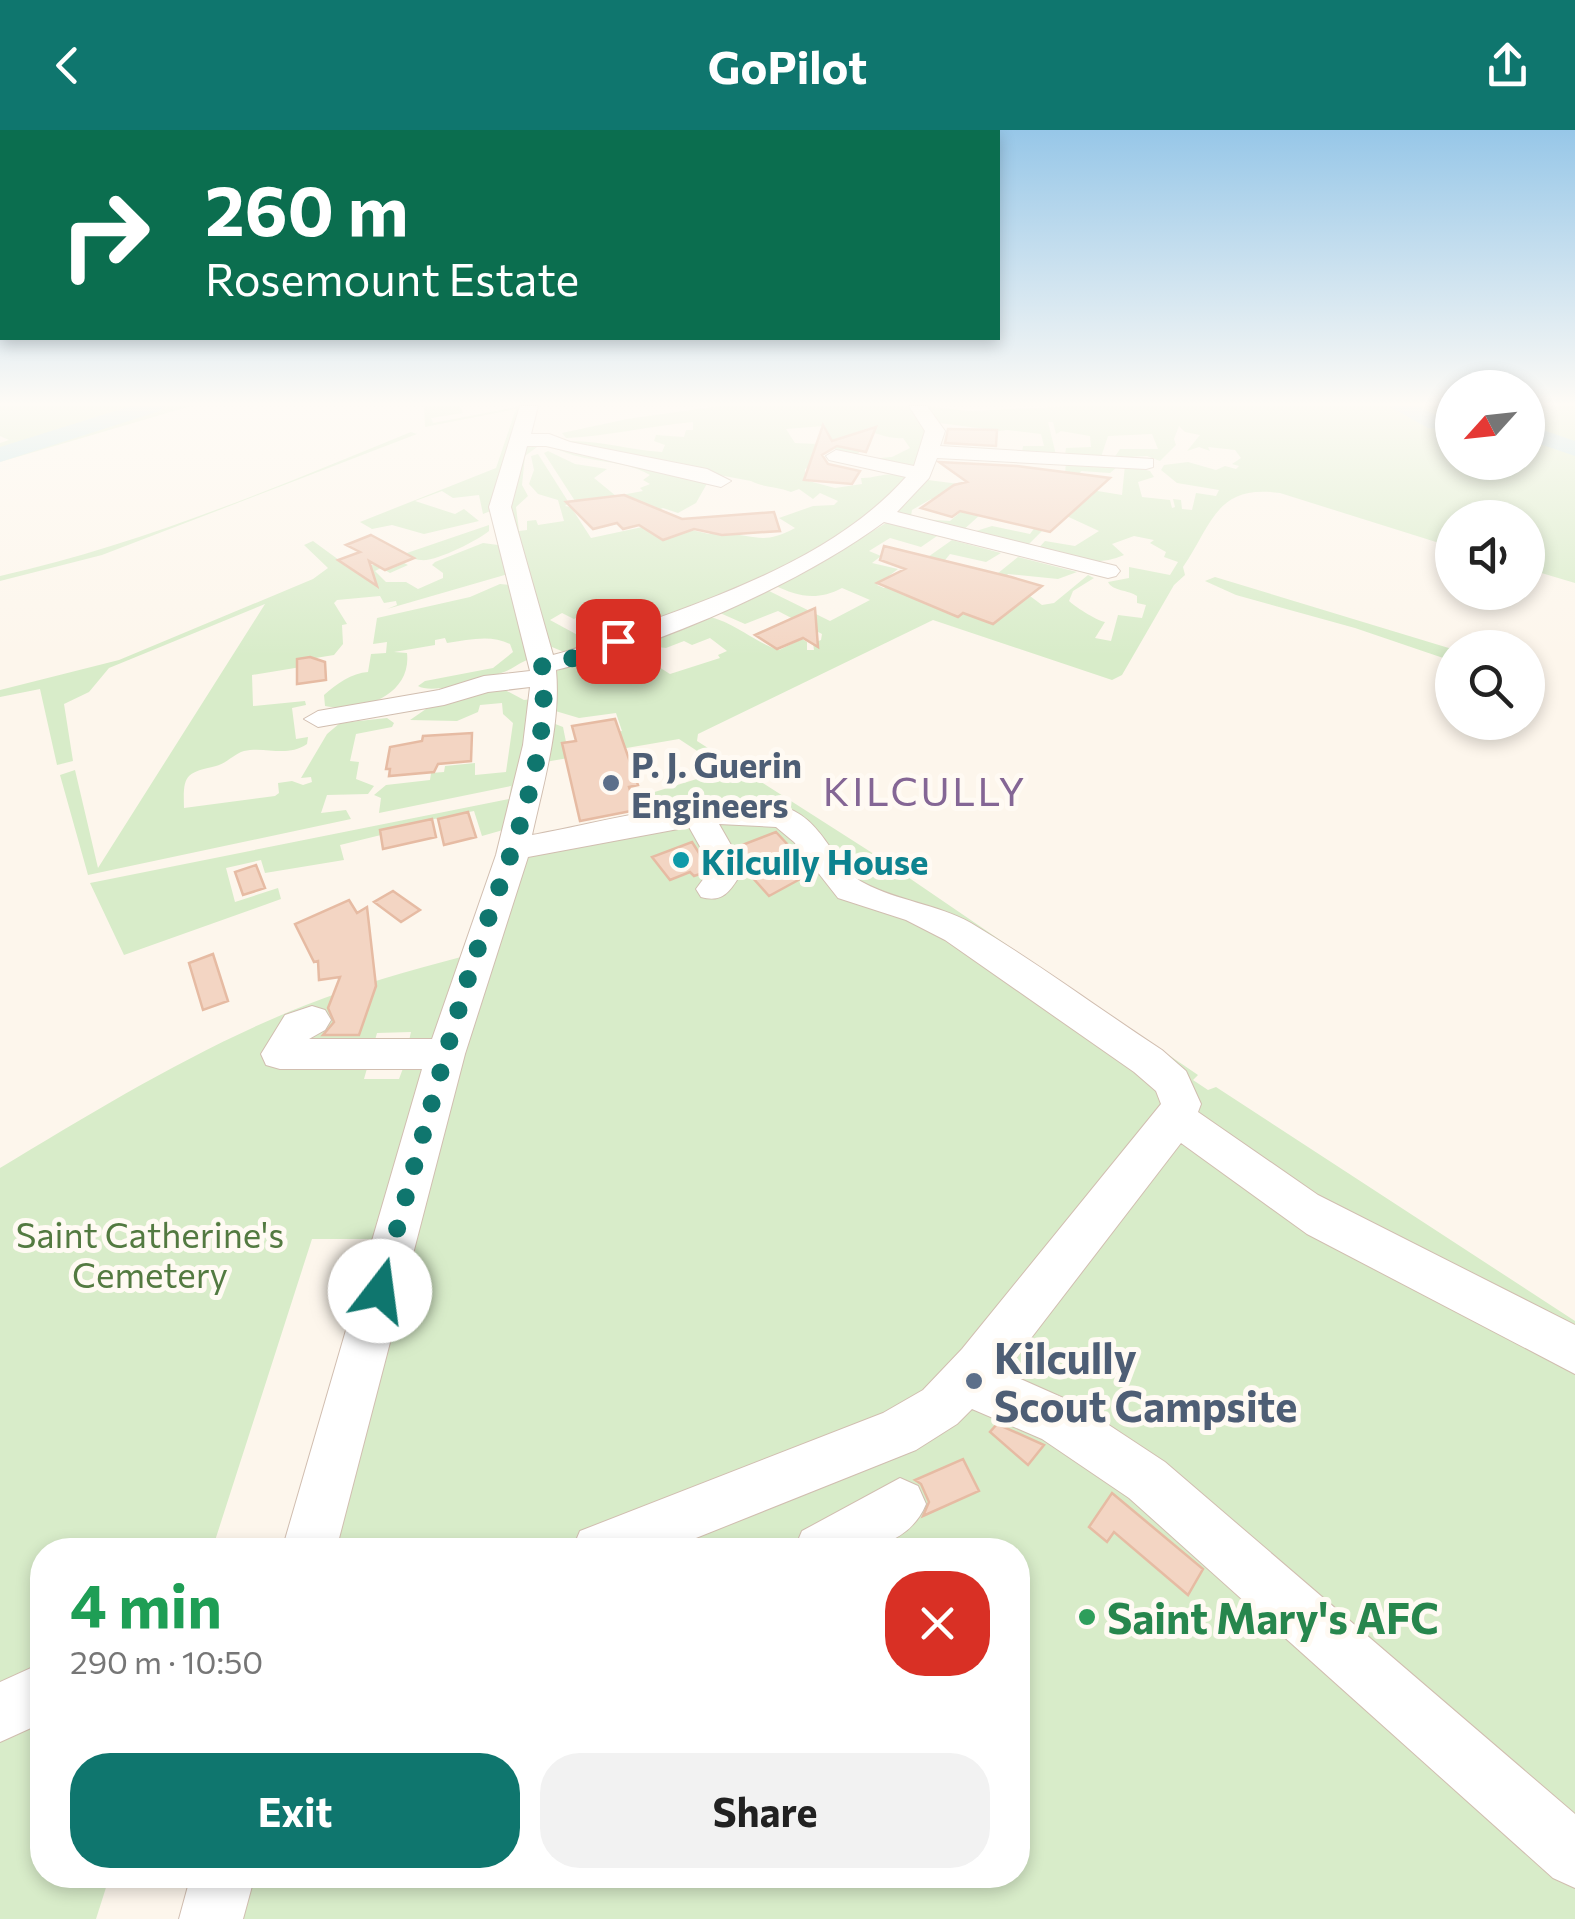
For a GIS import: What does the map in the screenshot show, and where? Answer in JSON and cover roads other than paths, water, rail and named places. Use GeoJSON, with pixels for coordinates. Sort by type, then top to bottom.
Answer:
{"type":"FeatureCollection","features":[{"type":"Feature","properties":{"kind":"street"},"geometry":{"type":"LineString","coordinates":[[312,1538],[446,1054],[513,849],[538,745],[543,671],[501,518],[507,489]]}},
{"type":"Feature","properties":{"kind":"street"},"geometry":{"type":"LineString","coordinates":[[318,719],[444,697],[543,671],[779,577],[881,516],[907,489]]}},
{"type":"Feature","properties":{"kind":"street"},"geometry":{"type":"LineString","coordinates":[[881,516],[1108,572]]}},
{"type":"Feature","properties":{"kind":"street"},"geometry":{"type":"LineString","coordinates":[[513,849],[698,815],[758,812],[787,820],[850,890],[918,912],[957,930],[1148,1061],[1172,1082],[1181,1104],[1176,1120],[940,1407],[898,1432],[629,1538]]}},
{"type":"Feature","properties":{"kind":"street"},"geometry":{"type":"LineString","coordinates":[[698,815],[719,852],[724,875],[712,890]]}},
{"type":"Feature","properties":{"kind":"street"},"geometry":{"type":"LineString","coordinates":[[312,1020],[298,1026],[280,1054],[446,1054]]}},
{"type":"Feature","properties":{"kind":"street"},"geometry":{"type":"LineString","coordinates":[[1176,1120],[1214,1142],[1256,1179],[1320,1220],[1454,1284],[1575,1351]]}},
{"type":"Feature","properties":{"kind":"street"},"geometry":{"type":"LineString","coordinates":[[964,1382],[1008,1394],[1095,1443],[1151,1486],[1575,1856]]}},
{"type":"Feature","properties":{"kind":"street"},"geometry":{"type":"LineString","coordinates":[[848,1538],[900,1504]]}},
{"type":"Feature","properties":{"kind":"street"},"geometry":{"type":"LineString","coordinates":[[0,1713],[30,1698]]}},
{"type":"Feature","properties":{"kind":"street"},"geometry":{"type":"LineString","coordinates":[[211,1919],[219,1888]]}},
{"type":"Feature","properties":{"kind":"place","name":"P. J. Guerin Engineers"},"geometry":{"type":"Point","coordinates":[611,783]}},
{"type":"Feature","properties":{"kind":"place","name":"Kilcully House"},"geometry":{"type":"Point","coordinates":[681,860]}},
{"type":"Feature","properties":{"kind":"place","name":"Kilcully Scout Campsite"},"geometry":{"type":"Point","coordinates":[974,1381]}},
{"type":"Feature","properties":{"kind":"place","name":"Saint Mary's AFC"},"geometry":{"type":"Point","coordinates":[1087,1617]}},
{"type":"Feature","properties":{"kind":"district","name":"KILCULLY"},"geometry":{"type":"Point","coordinates":[925,789]}},
{"type":"Feature","properties":{"kind":"park label","name":"Saint Catherine's Cemetery"},"geometry":{"type":"Point","coordinates":[150,1253]}}]}
